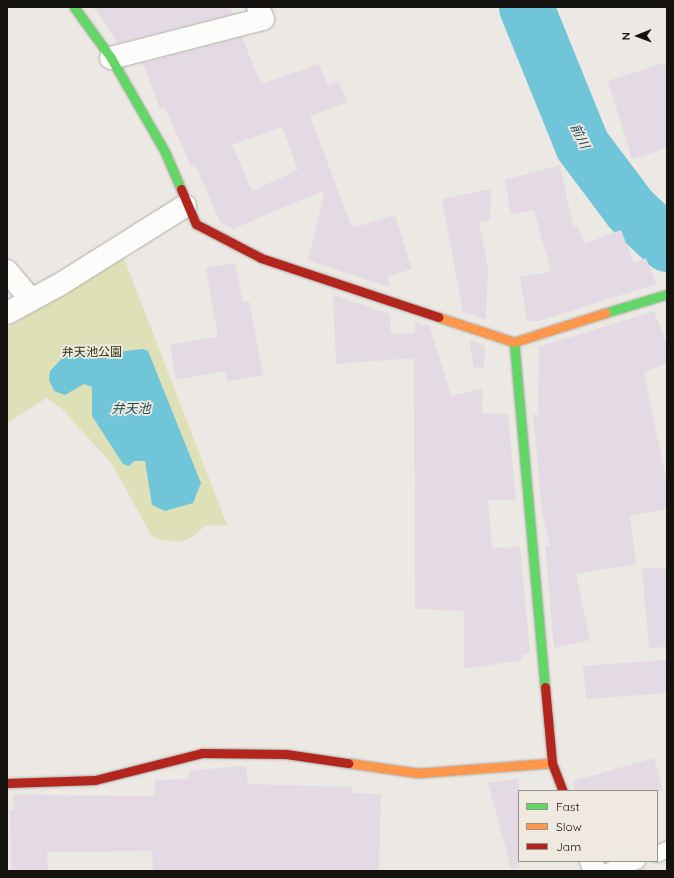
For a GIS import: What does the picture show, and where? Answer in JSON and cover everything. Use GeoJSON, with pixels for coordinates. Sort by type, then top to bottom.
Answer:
{"type":"FeatureCollection","features":[{"type":"Feature","properties":{"kind":"street"},"geometry":{"type":"LineString","coordinates":[[74,7],[111,58],[165,152],[185,206],[196,224],[261,258],[514,342],[667,294]]}},
{"type":"Feature","properties":{"kind":"street"},"geometry":{"type":"LineString","coordinates":[[111,58],[264,19],[258,7]]}},
{"type":"Feature","properties":{"kind":"street"},"geometry":{"type":"LineString","coordinates":[[7,313],[30,298],[59,285],[185,206]]}},
{"type":"Feature","properties":{"kind":"street"},"geometry":{"type":"LineString","coordinates":[[7,270],[30,298]]}},
{"type":"Feature","properties":{"kind":"street"},"geometry":{"type":"LineString","coordinates":[[514,342],[552,763],[563,790]]}},
{"type":"Feature","properties":{"kind":"street"},"geometry":{"type":"LineString","coordinates":[[7,783],[95,780],[202,753],[286,754],[418,773],[552,763]]}},
{"type":"Feature","properties":{"kind":"lane"},"geometry":{"type":"LineString","coordinates":[[609,871],[634,862]]}},
{"type":"Feature","properties":{"kind":"green space","name":"弁天池公園"},"geometry":{"type":"Polygon","coordinates":[[[124,258],[227,525],[204,526],[197,534],[182,542],[160,540],[151,535],[112,464],[63,410],[47,398],[7,423],[7,328],[124,258]]]}},
{"type":"Feature","properties":{"kind":"water","name":"弁天池"},"geometry":{"type":"Polygon","coordinates":[[[83,347],[107,353],[143,349],[148,351],[201,483],[193,503],[165,511],[152,505],[145,461],[134,461],[129,466],[123,464],[92,416],[92,387],[84,384],[65,395],[54,391],[49,380],[50,371],[66,354],[83,347]]]}},
{"type":"Feature","properties":{"kind":"building"},"geometry":{"type":"Polygon","coordinates":[[[94,7],[230,7],[233,14],[118,43],[94,7]]]}},
{"type":"Feature","properties":{"kind":"building"},"geometry":{"type":"Polygon","coordinates":[[[242,37],[261,84],[319,64],[327,85],[339,81],[347,102],[310,116],[352,228],[395,215],[412,269],[388,276],[389,287],[308,260],[325,190],[233,229],[220,222],[195,164],[191,166],[165,108],[160,109],[143,63],[242,37]],[[282,127],[232,145],[252,191],[298,170],[282,127]]]}},
{"type":"Feature","properties":{"kind":"building"},"geometry":{"type":"Polygon","coordinates":[[[667,62],[667,148],[632,159],[608,81],[667,62]]]}},
{"type":"Feature","properties":{"kind":"building"},"geometry":{"type":"Polygon","coordinates":[[[560,165],[573,226],[578,225],[584,244],[621,230],[634,263],[646,258],[656,284],[539,321],[527,321],[520,277],[551,272],[534,210],[511,215],[505,180],[560,165]]]}},
{"type":"Feature","properties":{"kind":"building"},"geometry":{"type":"Polygon","coordinates":[[[491,189],[490,220],[479,223],[488,267],[486,320],[463,312],[442,199],[491,189]]]}},
{"type":"Feature","properties":{"kind":"building"},"geometry":{"type":"Polygon","coordinates":[[[235,263],[243,302],[249,301],[263,375],[227,381],[225,371],[176,380],[170,344],[218,337],[206,268],[235,263]]]}},
{"type":"Feature","properties":{"kind":"building"},"geometry":{"type":"Polygon","coordinates":[[[333,295],[390,314],[391,333],[415,334],[415,322],[430,327],[451,396],[483,388],[482,413],[508,414],[516,500],[488,500],[492,548],[520,547],[530,653],[521,655],[522,660],[464,669],[464,611],[415,609],[414,358],[336,364],[333,295]]]}},
{"type":"Feature","properties":{"kind":"building"},"geometry":{"type":"Polygon","coordinates":[[[654,311],[667,344],[667,363],[644,373],[667,483],[667,509],[630,516],[636,564],[576,574],[590,640],[554,648],[545,546],[550,546],[542,510],[533,414],[538,415],[539,347],[654,311]]]}},
{"type":"Feature","properties":{"kind":"building"},"geometry":{"type":"Polygon","coordinates":[[[469,340],[485,346],[484,367],[474,368],[469,340]]]}},
{"type":"Feature","properties":{"kind":"building"},"geometry":{"type":"Polygon","coordinates":[[[667,567],[667,647],[649,648],[642,569],[667,567]]]}},
{"type":"Feature","properties":{"kind":"building"},"geometry":{"type":"Polygon","coordinates":[[[667,660],[667,693],[586,699],[583,666],[667,660]]]}},
{"type":"Feature","properties":{"kind":"building"},"geometry":{"type":"Polygon","coordinates":[[[654,758],[663,791],[575,790],[573,781],[654,758]]]}},
{"type":"Feature","properties":{"kind":"building"},"geometry":{"type":"Polygon","coordinates":[[[246,766],[248,784],[352,787],[352,793],[381,794],[379,871],[153,871],[152,851],[47,852],[48,871],[11,871],[10,810],[14,810],[13,795],[148,796],[155,795],[155,780],[189,779],[189,771],[246,766]]]}},
{"type":"Feature","properties":{"kind":"building"},"geometry":{"type":"Polygon","coordinates":[[[519,778],[519,867],[511,868],[488,783],[519,778]]]}},
{"type":"Feature","properties":{"kind":"waterway","name":"前川"},"geometry":{"type":"LineString","coordinates":[[526,7],[582,145],[630,209],[667,244]]}},
{"type":"Feature","properties":{"kind":"traffic: fast"},"geometry":{"type":"LineString","coordinates":[[74,7],[111,58],[165,152],[181,189]]}},
{"type":"Feature","properties":{"kind":"traffic: fast"},"geometry":{"type":"LineString","coordinates":[[605,313],[667,294]]}},
{"type":"Feature","properties":{"kind":"traffic: fast"},"geometry":{"type":"LineString","coordinates":[[514,342],[545,687]]}},
{"type":"Feature","properties":{"kind":"traffic: slow"},"geometry":{"type":"LineString","coordinates":[[438,317],[514,342],[605,313]]}},
{"type":"Feature","properties":{"kind":"traffic: slow"},"geometry":{"type":"LineString","coordinates":[[348,763],[418,773],[552,763]]}},
{"type":"Feature","properties":{"kind":"traffic: jam"},"geometry":{"type":"LineString","coordinates":[[181,189],[196,224],[261,258],[438,317]]}},
{"type":"Feature","properties":{"kind":"traffic: jam"},"geometry":{"type":"LineString","coordinates":[[545,687],[552,763],[563,790]]}},
{"type":"Feature","properties":{"kind":"traffic: jam"},"geometry":{"type":"LineString","coordinates":[[7,783],[95,780],[202,753],[286,754],[348,763]]}}]}
